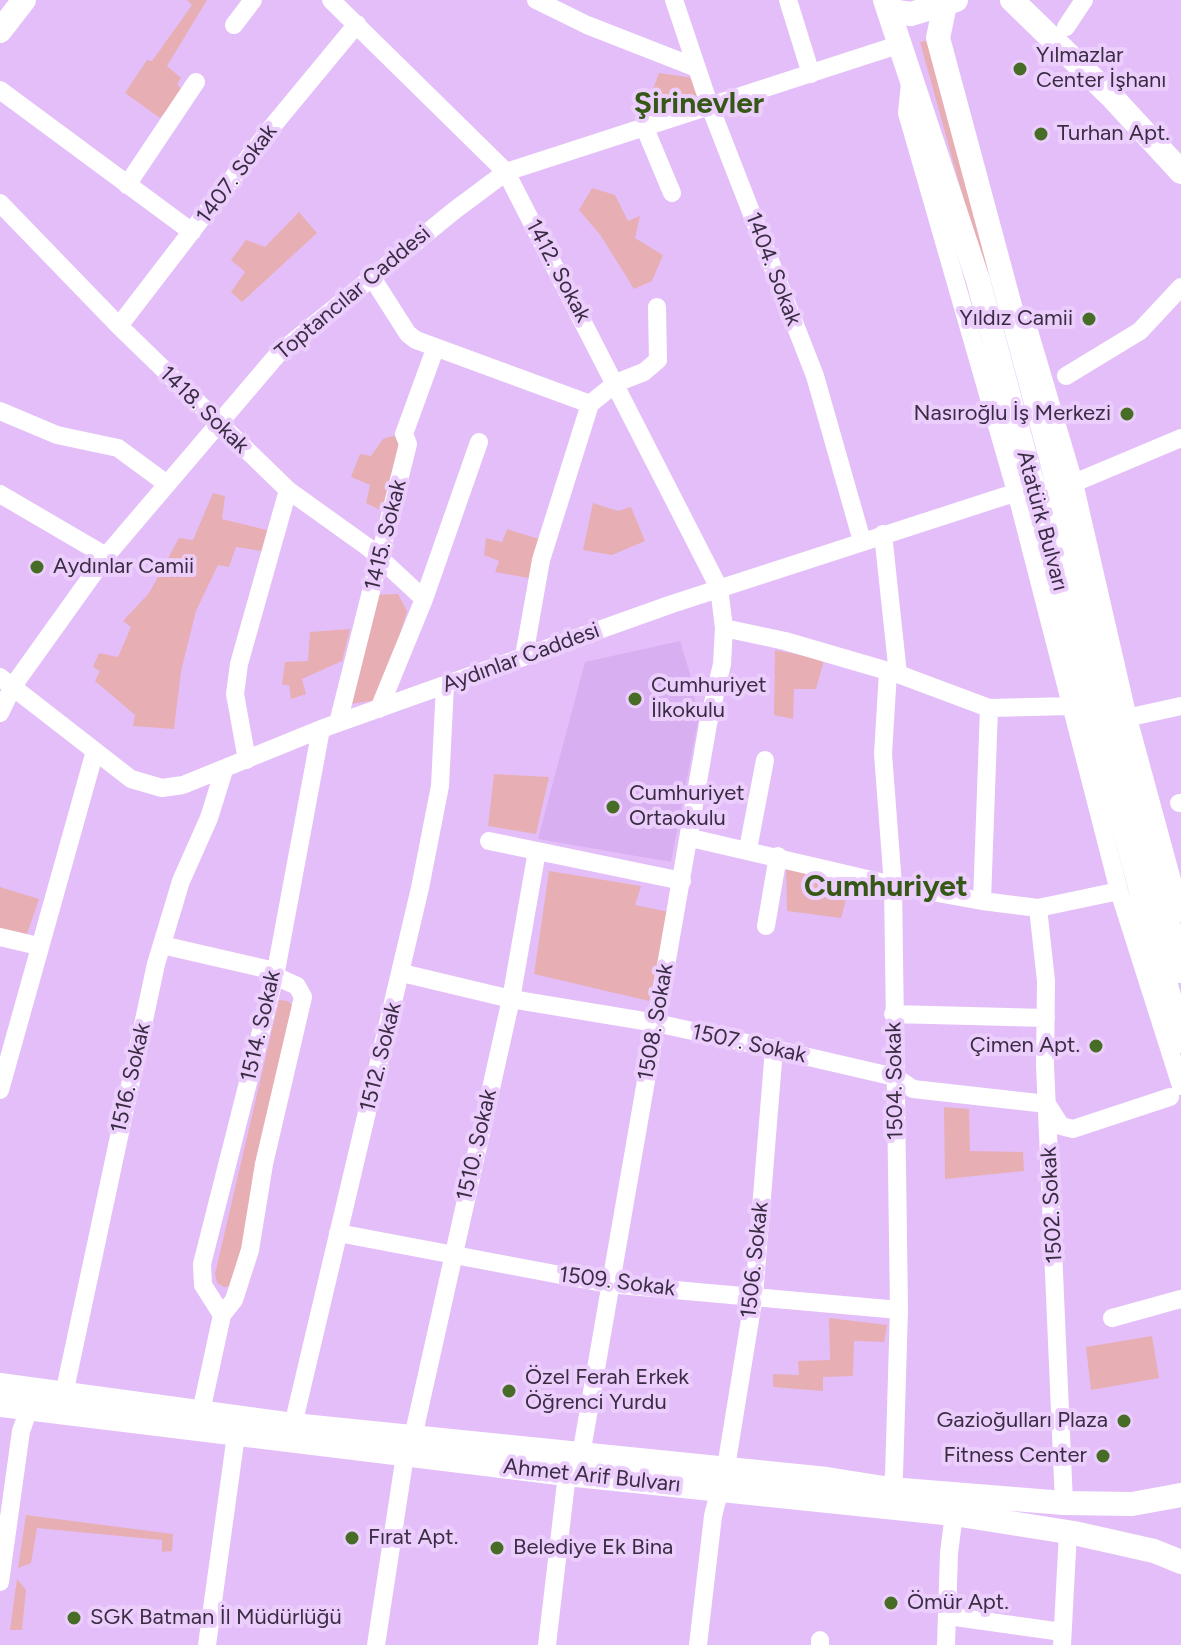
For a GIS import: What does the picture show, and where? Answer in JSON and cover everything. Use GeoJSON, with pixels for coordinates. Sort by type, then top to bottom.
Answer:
{"type":"FeatureCollection","features":[{"type":"Feature","properties":{"kind":"main road"},"geometry":{"type":"LineString","coordinates":[[0,31],[24,0]]}},
{"type":"Feature","properties":{"kind":"main road"},"geometry":{"type":"LineString","coordinates":[[941,48],[952,19],[972,0]]}},
{"type":"Feature","properties":{"kind":"main road"},"geometry":{"type":"LineString","coordinates":[[1012,0],[1112,97],[1181,172]]}},
{"type":"Feature","properties":{"kind":"main road"},"geometry":{"type":"LineString","coordinates":[[1037,0],[1181,150]]}},
{"type":"Feature","properties":{"kind":"main road"},"geometry":{"type":"LineString","coordinates":[[886,2],[897,12],[911,14],[949,1]]}},
{"type":"Feature","properties":{"kind":"main road","name":"Atatürk Bulvarı"},"geometry":{"type":"LineString","coordinates":[[949,1],[937,26],[941,48],[1136,884],[1181,1041]]}},
{"type":"Feature","properties":{"kind":"main road","name":"Atatürk Bulvarı"},"geometry":{"type":"LineString","coordinates":[[886,2],[889,49],[910,76],[1121,720],[1181,971]]}},
{"type":"Feature","properties":{"kind":"main road","name":"Ahmet Arif Bulvarı"},"geometry":{"type":"LineString","coordinates":[[0,1385],[293,1425],[409,1446]]}},
{"type":"Feature","properties":{"kind":"main road","name":"Ahmet Arif Bulvarı"},"geometry":{"type":"LineString","coordinates":[[0,1405],[236,1435],[409,1446],[722,1480],[1068,1532],[1154,1551],[1181,1562]]}},
{"type":"Feature","properties":{"kind":"main road","name":"Ahmet Arif Bulvarı"},"geometry":{"type":"LineString","coordinates":[[722,1480],[1064,1503],[1132,1504],[1181,1495]]}},
{"type":"Feature","properties":{"kind":"street"},"geometry":{"type":"LineString","coordinates":[[234,25],[253,0]]}},
{"type":"Feature","properties":{"kind":"street","name":"1412. Sokak"},"geometry":{"type":"LineString","coordinates":[[331,0],[506,172],[719,588]]}},
{"type":"Feature","properties":{"kind":"street"},"geometry":{"type":"LineString","coordinates":[[536,0],[587,25],[697,68]]}},
{"type":"Feature","properties":{"kind":"street","name":"1404. Sokak"},"geometry":{"type":"LineString","coordinates":[[674,0],[709,104],[815,376],[862,541]]}},
{"type":"Feature","properties":{"kind":"street"},"geometry":{"type":"LineString","coordinates":[[788,0],[811,74]]}},
{"type":"Feature","properties":{"kind":"street"},"geometry":{"type":"LineString","coordinates":[[1066,27],[1084,0]]}},
{"type":"Feature","properties":{"kind":"street","name":"1407. Sokak"},"geometry":{"type":"LineString","coordinates":[[119,326],[357,24]]}},
{"type":"Feature","properties":{"kind":"street","name":"Toptancılar Caddesi"},"geometry":{"type":"LineString","coordinates":[[0,713],[7,682],[106,556],[278,354],[371,276],[506,172],[709,104],[889,49]]}},
{"type":"Feature","properties":{"kind":"street"},"geometry":{"type":"LineString","coordinates":[[127,185],[196,82]]}},
{"type":"Feature","properties":{"kind":"street"},"geometry":{"type":"LineString","coordinates":[[0,90],[192,232]]}},
{"type":"Feature","properties":{"kind":"street"},"geometry":{"type":"LineString","coordinates":[[644,126],[672,193]]}},
{"type":"Feature","properties":{"kind":"street","name":"1418. Sokak"},"geometry":{"type":"LineString","coordinates":[[0,203],[119,326],[288,490],[381,559],[424,599]]}},
{"type":"Feature","properties":{"kind":"street"},"geometry":{"type":"LineString","coordinates":[[371,276],[408,334],[435,349],[590,404]]}},
{"type":"Feature","properties":{"kind":"street"},"geometry":{"type":"LineString","coordinates":[[1066,376],[1131,337],[1181,287]]}},
{"type":"Feature","properties":{"kind":"street"},"geometry":{"type":"LineString","coordinates":[[524,656],[541,560],[590,404],[616,383],[644,372],[658,360],[657,307]]}},
{"type":"Feature","properties":{"kind":"street","name":"1415. Sokak"},"geometry":{"type":"LineString","coordinates":[[330,726],[381,559],[408,444],[404,434],[435,349]]}},
{"type":"Feature","properties":{"kind":"street"},"geometry":{"type":"LineString","coordinates":[[0,411],[57,435],[118,448],[167,484]]}},
{"type":"Feature","properties":{"kind":"street","name":"Aydınlar Caddesi"},"geometry":{"type":"LineString","coordinates":[[7,682],[131,779],[162,788],[183,785],[330,726],[719,588],[969,508],[1046,490],[1181,438]]}},
{"type":"Feature","properties":{"kind":"street"},"geometry":{"type":"LineString","coordinates":[[379,709],[424,599],[479,442]]}},
{"type":"Feature","properties":{"kind":"street"},"geometry":{"type":"LineString","coordinates":[[247,760],[235,694],[239,664],[288,490]]}},
{"type":"Feature","properties":{"kind":"street"},"geometry":{"type":"LineString","coordinates":[[1046,490],[1071,706],[1176,1091],[1073,1129],[1061,1126],[1047,1104]]}},
{"type":"Feature","properties":{"kind":"street"},"geometry":{"type":"LineString","coordinates":[[0,494],[106,556]]}},
{"type":"Feature","properties":{"kind":"street","name":"1504. Sokak"},"geometry":{"type":"LineString","coordinates":[[883,534],[893,673],[883,754],[893,885],[899,1310],[894,1475],[890,1489]]}},
{"type":"Feature","properties":{"kind":"street","name":"1508. Sokak"},"geometry":{"type":"LineString","coordinates":[[547,1645],[574,1465],[691,838],[708,724],[722,664],[724,628],[719,588]]}},
{"type":"Feature","properties":{"kind":"street"},"geometry":{"type":"LineString","coordinates":[[724,628],[785,641],[893,673],[989,708],[1071,706]]}},
{"type":"Feature","properties":{"kind":"street","name":"1512. Sokak"},"geometry":{"type":"LineString","coordinates":[[293,1425],[402,973],[440,786],[445,685]]}},
{"type":"Feature","properties":{"kind":"street"},"geometry":{"type":"LineString","coordinates":[[1181,706],[1121,720],[1181,913]]}},
{"type":"Feature","properties":{"kind":"street"},"geometry":{"type":"LineString","coordinates":[[982,901],[989,708]]}},
{"type":"Feature","properties":{"kind":"street","name":"1514. Sokak"},"geometry":{"type":"LineString","coordinates":[[222,1315],[203,1285],[202,1264],[275,973],[330,726]]}},
{"type":"Feature","properties":{"kind":"street"},"geometry":{"type":"LineString","coordinates":[[0,1090],[95,751]]}},
{"type":"Feature","properties":{"kind":"street"},"geometry":{"type":"LineString","coordinates":[[748,849],[765,760]]}},
{"type":"Feature","properties":{"kind":"street","name":"1516. Sokak"},"geometry":{"type":"LineString","coordinates":[[64,1394],[102,1225],[113,1158],[162,945],[181,881],[209,818],[224,770]]}},
{"type":"Feature","properties":{"kind":"street"},"geometry":{"type":"LineString","coordinates":[[691,838],[893,885],[1038,908],[1119,891]]}},
{"type":"Feature","properties":{"kind":"street"},"geometry":{"type":"LineString","coordinates":[[489,841],[682,881]]}},
{"type":"Feature","properties":{"kind":"street","name":"1510. Sokak"},"geometry":{"type":"LineString","coordinates":[[376,1645],[409,1446],[511,999],[537,851]]}},
{"type":"Feature","properties":{"kind":"street"},"geometry":{"type":"LineString","coordinates":[[766,926],[778,856]]}},
{"type":"Feature","properties":{"kind":"street","name":"1502. Sokak"},"geometry":{"type":"LineString","coordinates":[[1038,908],[1046,1018],[1064,1503]]}},
{"type":"Feature","properties":{"kind":"street"},"geometry":{"type":"LineString","coordinates":[[0,937],[38,946]]}},
{"type":"Feature","properties":{"kind":"street"},"geometry":{"type":"LineString","coordinates":[[162,945],[275,973],[297,986],[303,997],[264,1164],[250,1250],[234,1300],[222,1315],[201,1412]]}},
{"type":"Feature","properties":{"kind":"street","name":"1507. Sokak"},"geometry":{"type":"LineString","coordinates":[[402,973],[511,999],[656,1023],[774,1049],[895,1077],[913,1089],[1047,1104]]}},
{"type":"Feature","properties":{"kind":"street"},"geometry":{"type":"LineString","coordinates":[[893,1014],[1046,1018]]}},
{"type":"Feature","properties":{"kind":"street","name":"1506. Sokak"},"geometry":{"type":"LineString","coordinates":[[698,1645],[754,1295],[774,1049]]}},
{"type":"Feature","properties":{"kind":"street","name":"1509. Sokak"},"geometry":{"type":"LineString","coordinates":[[338,1233],[608,1284],[899,1310]]}},
{"type":"Feature","properties":{"kind":"street"},"geometry":{"type":"LineString","coordinates":[[1112,1318],[1181,1299]]}},
{"type":"Feature","properties":{"kind":"street"},"geometry":{"type":"LineString","coordinates":[[0,1582],[21,1431],[29,1409]]}},
{"type":"Feature","properties":{"kind":"street"},"geometry":{"type":"LineString","coordinates":[[207,1645],[236,1435]]}},
{"type":"Feature","properties":{"kind":"street"},"geometry":{"type":"LineString","coordinates":[[946,1645],[954,1514]]}},
{"type":"Feature","properties":{"kind":"street"},"geometry":{"type":"LineString","coordinates":[[948,1616],[1062,1639],[1068,1532]]}},
{"type":"Feature","properties":{"kind":"shaded area"},"geometry":{"type":"Polygon","coordinates":[[[187,0],[207,0],[167,66],[181,78],[177,84],[184,92],[160,118],[125,93],[147,60],[152,61],[192,5],[187,0]]]}},
{"type":"Feature","properties":{"kind":"shaded area"},"geometry":{"type":"Polygon","coordinates":[[[930,40],[993,270],[984,273],[920,42],[930,40]]]}},
{"type":"Feature","properties":{"kind":"shaded area"},"geometry":{"type":"Polygon","coordinates":[[[659,73],[693,78],[701,100],[641,121],[659,73]]]}},
{"type":"Feature","properties":{"kind":"shaded area"},"geometry":{"type":"Polygon","coordinates":[[[592,188],[615,195],[628,221],[640,216],[635,238],[663,255],[652,281],[634,289],[601,236],[579,210],[592,188]]]}},
{"type":"Feature","properties":{"kind":"shaded area"},"geometry":{"type":"Polygon","coordinates":[[[299,212],[317,233],[242,302],[231,292],[245,272],[231,260],[246,240],[265,247],[299,212]]]}},
{"type":"Feature","properties":{"kind":"shaded area"},"geometry":{"type":"Polygon","coordinates":[[[399,438],[398,456],[384,512],[366,503],[370,485],[351,477],[360,454],[371,456],[383,439],[399,438]]]}},
{"type":"Feature","properties":{"kind":"shaded area"},"geometry":{"type":"Polygon","coordinates":[[[213,493],[225,496],[222,519],[267,530],[262,551],[236,547],[229,567],[218,565],[196,611],[181,671],[174,729],[133,726],[135,715],[95,681],[100,671],[93,667],[99,653],[118,657],[131,627],[123,621],[149,593],[179,538],[193,540],[213,493]]]}},
{"type":"Feature","properties":{"kind":"shaded area"},"geometry":{"type":"Polygon","coordinates":[[[593,503],[618,511],[631,507],[645,541],[612,555],[583,550],[593,503]]]}},
{"type":"Feature","properties":{"kind":"shaded area"},"geometry":{"type":"Polygon","coordinates":[[[507,529],[542,540],[529,578],[495,572],[499,561],[484,555],[486,538],[502,542],[507,529]]]}},
{"type":"Feature","properties":{"kind":"shaded area"},"geometry":{"type":"Polygon","coordinates":[[[398,594],[407,611],[381,699],[351,704],[373,595],[398,594]]]}},
{"type":"Feature","properties":{"kind":"shaded area"},"geometry":{"type":"Polygon","coordinates":[[[350,629],[342,661],[302,679],[306,694],[291,699],[289,685],[282,685],[285,662],[308,661],[310,632],[350,629]]]}},
{"type":"Feature","properties":{"kind":"shaded area"},"geometry":{"type":"Polygon","coordinates":[[[680,641],[691,677],[698,721],[671,862],[538,839],[585,662],[680,641]]]}},
{"type":"Feature","properties":{"kind":"shaded area"},"geometry":{"type":"Polygon","coordinates":[[[775,650],[824,660],[816,689],[794,689],[793,719],[774,715],[775,650]]]}},
{"type":"Feature","properties":{"kind":"shaded area"},"geometry":{"type":"Polygon","coordinates":[[[494,774],[549,777],[536,834],[488,826],[494,774]]]}},
{"type":"Feature","properties":{"kind":"shaded area"},"geometry":{"type":"Polygon","coordinates":[[[786,865],[850,884],[841,918],[787,911],[786,865]]]}},
{"type":"Feature","properties":{"kind":"shaded area"},"geometry":{"type":"Polygon","coordinates":[[[549,871],[641,886],[635,905],[669,912],[649,1001],[534,974],[549,871]]]}},
{"type":"Feature","properties":{"kind":"shaded area"},"geometry":{"type":"Polygon","coordinates":[[[0,887],[39,899],[27,934],[20,937],[0,931],[0,887]]]}},
{"type":"Feature","properties":{"kind":"shaded area"},"geometry":{"type":"Polygon","coordinates":[[[279,1000],[288,1001],[295,1008],[236,1279],[232,1286],[224,1287],[217,1283],[215,1274],[279,1000]]]}},
{"type":"Feature","properties":{"kind":"shaded area"},"geometry":{"type":"Polygon","coordinates":[[[944,1107],[969,1109],[970,1151],[1023,1152],[1024,1171],[945,1179],[944,1107]]]}},
{"type":"Feature","properties":{"kind":"shaded area"},"geometry":{"type":"Polygon","coordinates":[[[829,1318],[887,1325],[884,1342],[854,1341],[853,1376],[823,1377],[823,1391],[773,1387],[773,1374],[799,1375],[798,1361],[830,1360],[829,1318]]]}},
{"type":"Feature","properties":{"kind":"shaded area"},"geometry":{"type":"Polygon","coordinates":[[[1152,1336],[1159,1378],[1091,1390],[1086,1347],[1152,1336]]]}},
{"type":"Feature","properties":{"kind":"shaded area"},"geometry":{"type":"Polygon","coordinates":[[[26,1515],[173,1534],[172,1551],[162,1552],[162,1540],[37,1528],[31,1563],[18,1568],[26,1515]]]}},
{"type":"Feature","properties":{"kind":"shaded area"},"geometry":{"type":"Polygon","coordinates":[[[17,1579],[26,1590],[22,1630],[10,1630],[17,1579]]]}},
{"type":"Feature","properties":{"kind":"place","name":"Yılmazlar Center İşhanı"},"geometry":{"type":"Point","coordinates":[1020,69]}},
{"type":"Feature","properties":{"kind":"place","name":"Turhan Apt."},"geometry":{"type":"Point","coordinates":[1041,134]}},
{"type":"Feature","properties":{"kind":"place","name":"Yıldız Camii"},"geometry":{"type":"Point","coordinates":[1089,319]}},
{"type":"Feature","properties":{"kind":"place","name":"Nasıroğlu İş Merkezi"},"geometry":{"type":"Point","coordinates":[1127,414]}},
{"type":"Feature","properties":{"kind":"place","name":"Aydınlar Camii"},"geometry":{"type":"Point","coordinates":[37,567]}},
{"type":"Feature","properties":{"kind":"place","name":"Cumhuriyet İlkokulu"},"geometry":{"type":"Point","coordinates":[635,699]}},
{"type":"Feature","properties":{"kind":"place","name":"Cumhuriyet Ortaokulu"},"geometry":{"type":"Point","coordinates":[613,807]}},
{"type":"Feature","properties":{"kind":"place","name":"Çimen Apt."},"geometry":{"type":"Point","coordinates":[1096,1046]}},
{"type":"Feature","properties":{"kind":"place","name":"Özel Ferah Erkek Öğrenci Yurdu"},"geometry":{"type":"Point","coordinates":[509,1391]}},
{"type":"Feature","properties":{"kind":"place","name":"Gazioğulları Plaza"},"geometry":{"type":"Point","coordinates":[1124,1421]}},
{"type":"Feature","properties":{"kind":"place","name":"Fitness Center"},"geometry":{"type":"Point","coordinates":[1103,1456]}},
{"type":"Feature","properties":{"kind":"place","name":"Fırat Apt."},"geometry":{"type":"Point","coordinates":[352,1538]}},
{"type":"Feature","properties":{"kind":"place","name":"Belediye Ek Bina"},"geometry":{"type":"Point","coordinates":[497,1548]}},
{"type":"Feature","properties":{"kind":"place","name":"Ömür Apt."},"geometry":{"type":"Point","coordinates":[891,1603]}},
{"type":"Feature","properties":{"kind":"place","name":"SGK Batman İl Müdürlüğü"},"geometry":{"type":"Point","coordinates":[74,1618]}},
{"type":"Feature","properties":{"kind":"district","name":"Şirinevler"},"geometry":{"type":"Point","coordinates":[699,104]}},
{"type":"Feature","properties":{"kind":"district","name":"Cumhuriyet"},"geometry":{"type":"Point","coordinates":[886,887]}}]}
